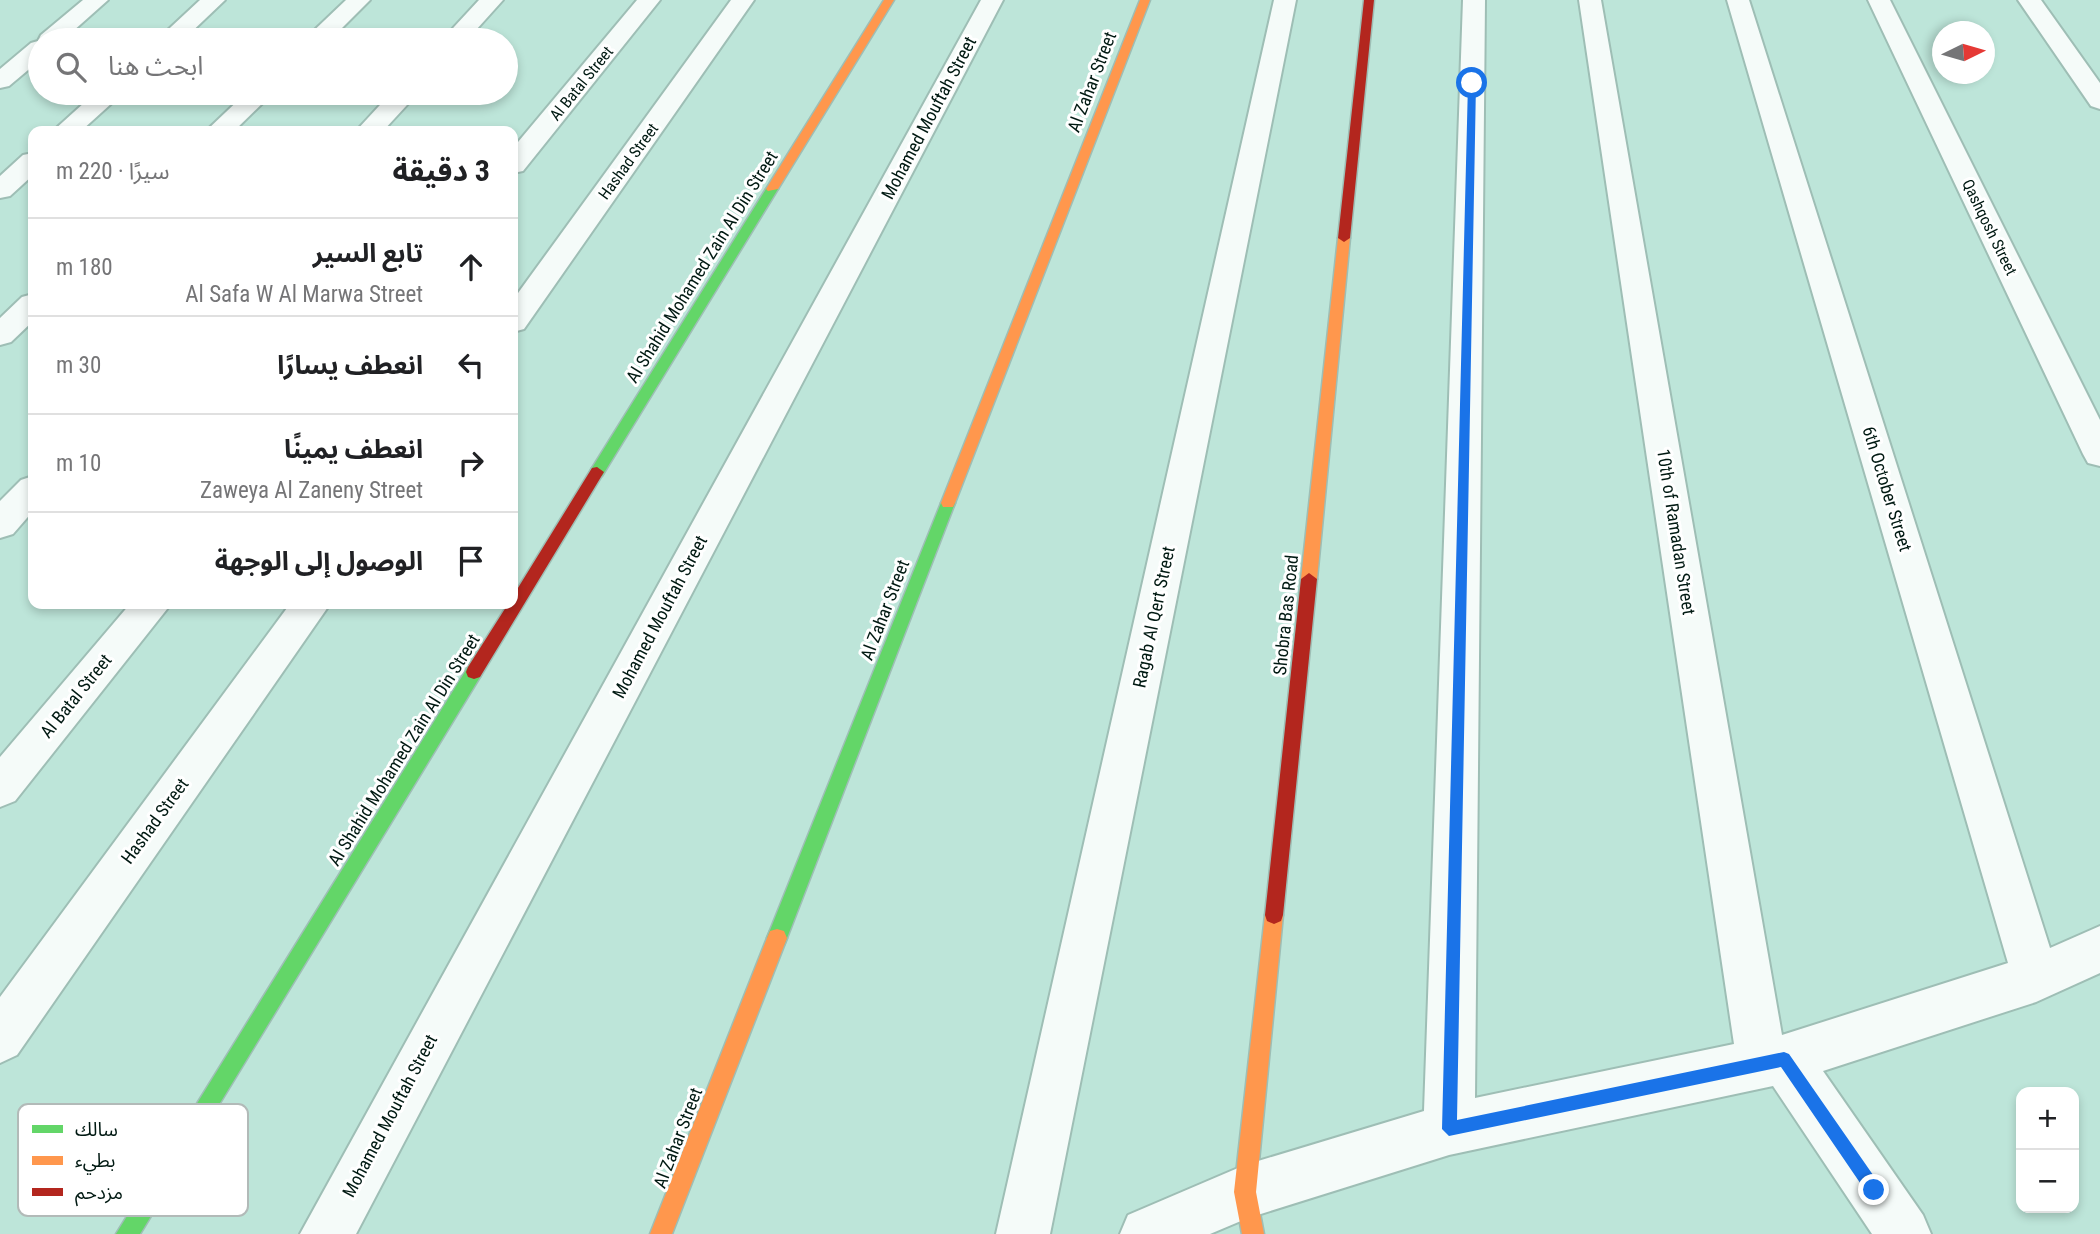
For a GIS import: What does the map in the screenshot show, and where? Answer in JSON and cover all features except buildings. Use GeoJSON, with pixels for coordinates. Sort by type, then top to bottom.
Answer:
{"type":"FeatureCollection","features":[{"type":"Feature","properties":{"kind":"street"},"geometry":{"type":"LineString","coordinates":[[63,28],[97,0]]}},
{"type":"Feature","properties":{"kind":"street"},"geometry":{"type":"LineString","coordinates":[[182,28],[214,0]]}},
{"type":"Feature","properties":{"kind":"street"},"geometry":{"type":"LineString","coordinates":[[329,28],[359,0]]}},
{"type":"Feature","properties":{"kind":"street"},"geometry":{"type":"LineString","coordinates":[[465,28],[492,0]]}},
{"type":"Feature","properties":{"kind":"street","name":"Al Batal Street"},"geometry":{"type":"LineString","coordinates":[[518,160],[649,0]]}},
{"type":"Feature","properties":{"kind":"street","name":"Hashad Street"},"geometry":{"type":"LineString","coordinates":[[518,315],[743,0]]}},
{"type":"Feature","properties":{"kind":"street","name":"Al Shahid Mohamed Zain Al Din Street"},"geometry":{"type":"LineString","coordinates":[[518,601],[889,0]]}},
{"type":"Feature","properties":{"kind":"street","name":"Mohamed Mouftah Street"},"geometry":{"type":"LineString","coordinates":[[327,1234],[992,0]]}},
{"type":"Feature","properties":{"kind":"street","name":"Al Zahar Street"},"geometry":{"type":"LineString","coordinates":[[661,1234],[1145,0]]}},
{"type":"Feature","properties":{"kind":"street","name":"Ragab Al Qert Street"},"geometry":{"type":"LineString","coordinates":[[1023,1234],[1285,0]]}},
{"type":"Feature","properties":{"kind":"street","name":"Shobra Bas Road"},"geometry":{"type":"LineString","coordinates":[[1249,1213],[1369,0]]}},
{"type":"Feature","properties":{"kind":"street"},"geometry":{"type":"LineString","coordinates":[[1449,1129],[1474,0]]}},
{"type":"Feature","properties":{"kind":"street","name":"10th of Ramadan Street"},"geometry":{"type":"LineString","coordinates":[[1590,0],[1773,1062]]}},
{"type":"Feature","properties":{"kind":"street","name":"6th October Street"},"geometry":{"type":"LineString","coordinates":[[1738,0],[2036,978]]}},
{"type":"Feature","properties":{"kind":"street","name":"Qashqosh Street"},"geometry":{"type":"LineString","coordinates":[[1879,0],[2100,454]]}},
{"type":"Feature","properties":{"kind":"street"},"geometry":{"type":"LineString","coordinates":[[2029,0],[2100,101]]}},
{"type":"Feature","properties":{"kind":"street"},"geometry":{"type":"LineString","coordinates":[[0,81],[28,57]]}},
{"type":"Feature","properties":{"kind":"street"},"geometry":{"type":"LineString","coordinates":[[72,126],[96,105]]}},
{"type":"Feature","properties":{"kind":"street"},"geometry":{"type":"LineString","coordinates":[[224,126],[247,105]]}},
{"type":"Feature","properties":{"kind":"street"},"geometry":{"type":"LineString","coordinates":[[374,126],[394,105]]}},
{"type":"Feature","properties":{"kind":"street"},"geometry":{"type":"LineString","coordinates":[[0,190],[28,165]]}},
{"type":"Feature","properties":{"kind":"street"},"geometry":{"type":"LineString","coordinates":[[0,335],[28,310]]}},
{"type":"Feature","properties":{"kind":"street"},"geometry":{"type":"LineString","coordinates":[[0,524],[28,494]]}},
{"type":"Feature","properties":{"kind":"street","name":"Al Batal Street"},"geometry":{"type":"LineString","coordinates":[[0,788],[148,609]]}},
{"type":"Feature","properties":{"kind":"street","name":"Hashad Street"},"geometry":{"type":"LineString","coordinates":[[0,1038],[307,609]]}},
{"type":"Feature","properties":{"kind":"street","name":"Al Shahid Mohamed Zain Al Din Street"},"geometry":{"type":"LineString","coordinates":[[207,1104],[513,609]]}},
{"type":"Feature","properties":{"kind":"street"},"geometry":{"type":"LineString","coordinates":[[1147,1234],[1249,1213],[1449,1129],[1773,1062],[2036,978],[2100,949]]}},
{"type":"Feature","properties":{"kind":"street"},"geometry":{"type":"LineString","coordinates":[[1773,1062],[1905,1234]]}},
{"type":"Feature","properties":{"kind":"street","name":"Al Shahid Mohamed Zain Al Din Street"},"geometry":{"type":"LineString","coordinates":[[127,1234],[138,1216]]}},
{"type":"Feature","properties":{"kind":"traffic: fast"},"geometry":{"type":"LineString","coordinates":[[597,472],[772,189]]}},
{"type":"Feature","properties":{"kind":"traffic: fast"},"geometry":{"type":"LineString","coordinates":[[777,938],[948,503]]}},
{"type":"Feature","properties":{"kind":"traffic: fast"},"geometry":{"type":"LineString","coordinates":[[207,1104],[474,672]]}},
{"type":"Feature","properties":{"kind":"traffic: fast"},"geometry":{"type":"LineString","coordinates":[[127,1234],[138,1216]]}},
{"type":"Feature","properties":{"kind":"traffic: slow"},"geometry":{"type":"LineString","coordinates":[[772,189],[889,0]]}},
{"type":"Feature","properties":{"kind":"traffic: slow"},"geometry":{"type":"LineString","coordinates":[[948,503],[1145,0]]}},
{"type":"Feature","properties":{"kind":"traffic: slow"},"geometry":{"type":"LineString","coordinates":[[1309,579],[1344,238]]}},
{"type":"Feature","properties":{"kind":"traffic: slow"},"geometry":{"type":"LineString","coordinates":[[1253,1234],[1245,1192],[1274,915]]}},
{"type":"Feature","properties":{"kind":"traffic: slow"},"geometry":{"type":"LineString","coordinates":[[661,1234],[777,938]]}},
{"type":"Feature","properties":{"kind":"traffic: jam"},"geometry":{"type":"LineString","coordinates":[[1344,238],[1369,0]]}},
{"type":"Feature","properties":{"kind":"traffic: jam"},"geometry":{"type":"LineString","coordinates":[[518,600],[597,472]]}},
{"type":"Feature","properties":{"kind":"traffic: jam"},"geometry":{"type":"LineString","coordinates":[[1274,915],[1309,579]]}},
{"type":"Feature","properties":{"kind":"traffic: jam"},"geometry":{"type":"LineString","coordinates":[[474,672],[513,609]]}},
{"type":"Feature","properties":{"kind":"route"},"geometry":{"type":"LineString","coordinates":[[1472,83],[1449,1129],[1784,1059],[1874,1190]]}}]}
